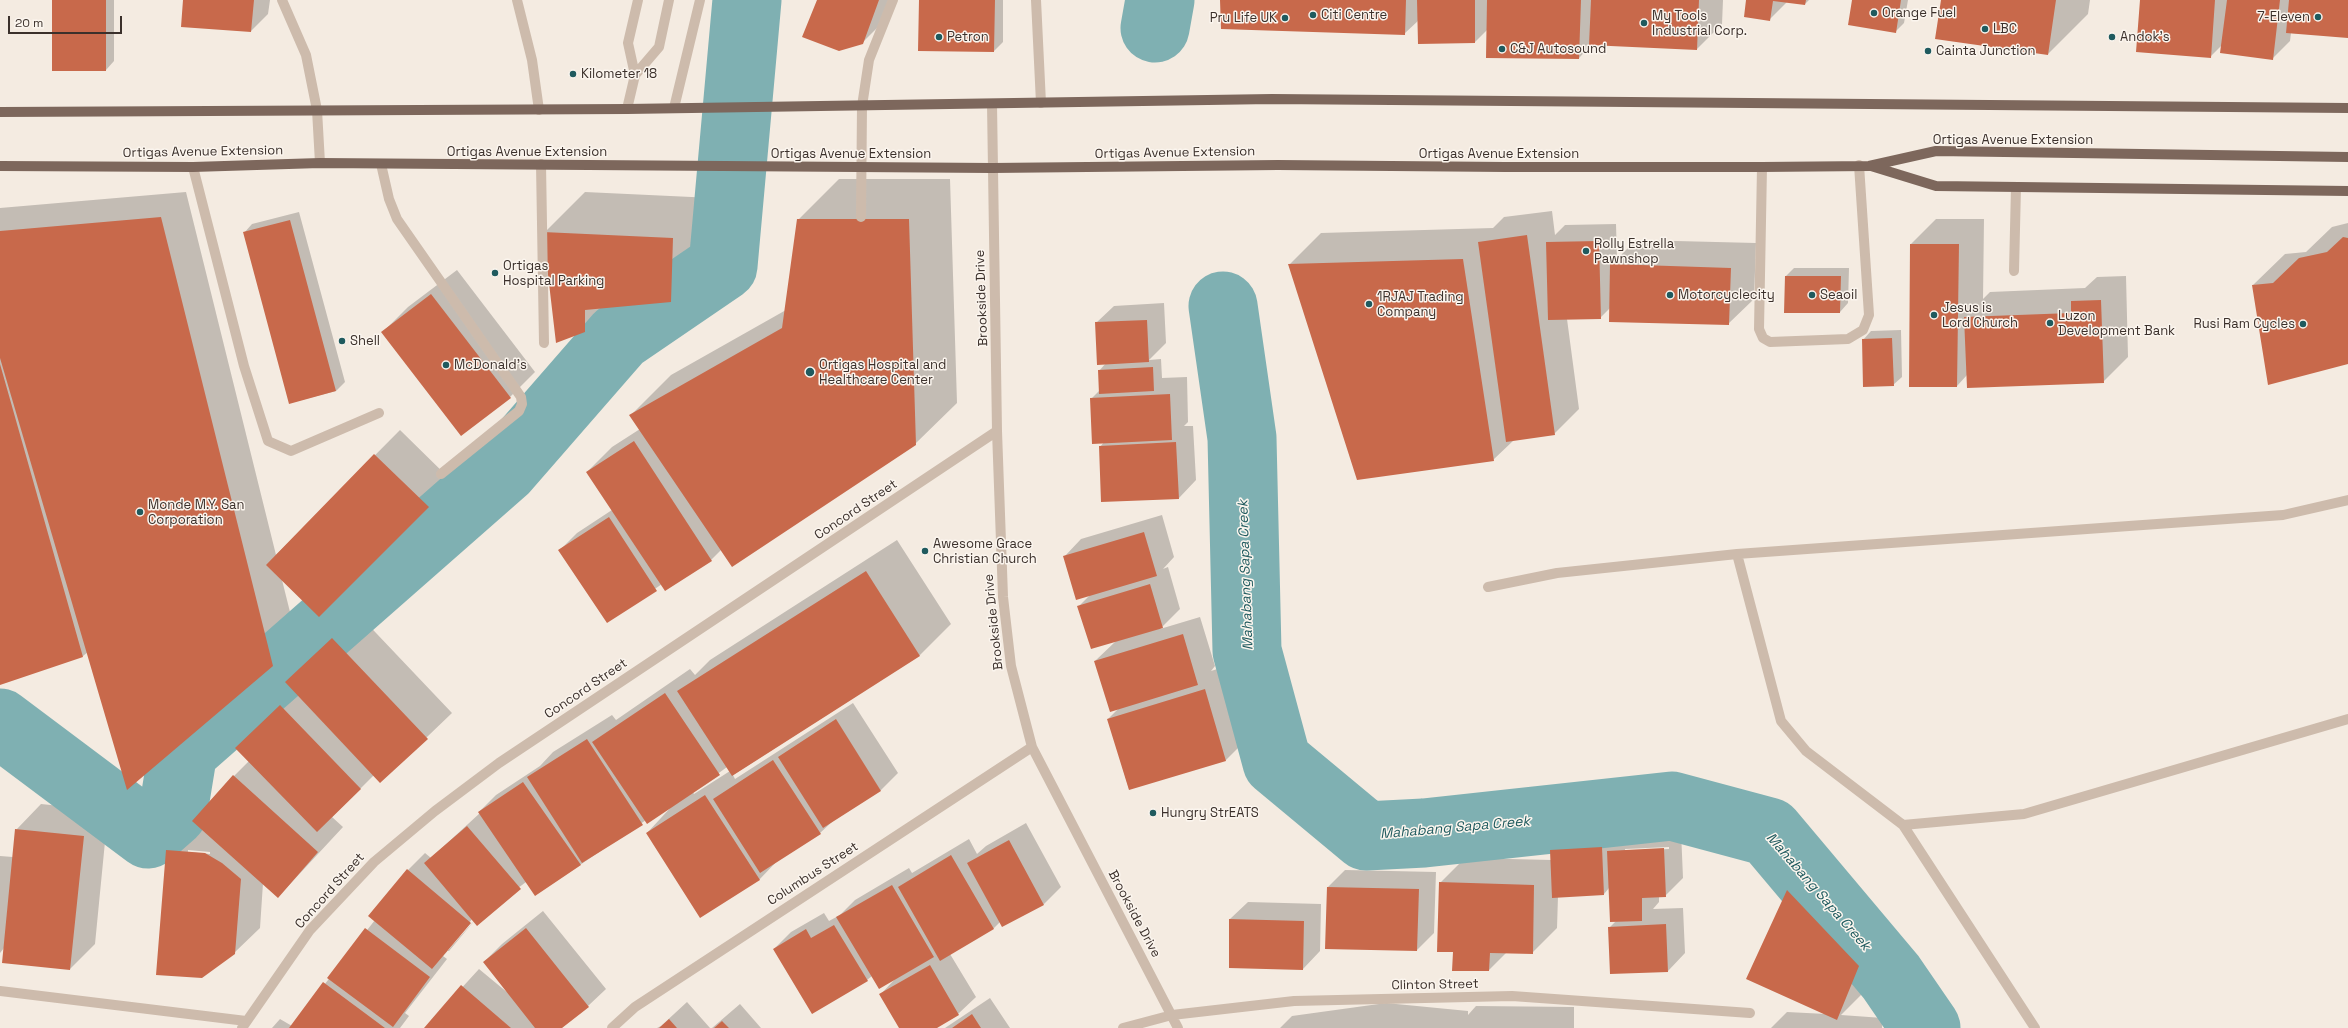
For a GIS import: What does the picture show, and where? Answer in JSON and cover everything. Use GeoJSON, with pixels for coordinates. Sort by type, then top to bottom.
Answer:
{"type":"FeatureCollection","features":[{"type":"Feature","properties":{"kind":"main road"},"geometry":{"type":"LineString","coordinates":[[0,112],[627,110],[1272,99],[2348,108]]}},
{"type":"Feature","properties":{"kind":"main road","name":"Ortigas Avenue Extension"},"geometry":{"type":"LineString","coordinates":[[0,166],[194,167],[320,163],[992,168],[1278,165],[1505,168],[1864,165],[1936,151],[2348,157]]}},
{"type":"Feature","properties":{"kind":"main road"},"geometry":{"type":"LineString","coordinates":[[1864,165],[1936,186],[2348,191]]}},
{"type":"Feature","properties":{"kind":"street"},"geometry":{"type":"LineString","coordinates":[[282,0],[306,55],[317,110],[320,163]]}},
{"type":"Feature","properties":{"kind":"street"},"geometry":{"type":"LineString","coordinates":[[517,0],[532,60],[539,110]]}},
{"type":"Feature","properties":{"kind":"street"},"geometry":{"type":"LineString","coordinates":[[627,110],[635,75],[628,43],[638,0]]}},
{"type":"Feature","properties":{"kind":"street"},"geometry":{"type":"LineString","coordinates":[[635,75],[659,47],[669,0]]}},
{"type":"Feature","properties":{"kind":"street"},"geometry":{"type":"LineString","coordinates":[[674,108],[700,0]]}},
{"type":"Feature","properties":{"kind":"street"},"geometry":{"type":"LineString","coordinates":[[861,217],[862,106],[869,60],[894,0]]}},
{"type":"Feature","properties":{"kind":"street"},"geometry":{"type":"LineString","coordinates":[[1036,0],[1041,103]]}},
{"type":"Feature","properties":{"kind":"street","name":"Brookside Drive"},"geometry":{"type":"LineString","coordinates":[[992,104],[997,432],[1004,604],[1011,666],[1032,747],[1178,1028]]}},
{"type":"Feature","properties":{"kind":"street"},"geometry":{"type":"LineString","coordinates":[[381,164],[389,199],[397,219],[521,396],[522,404],[519,411],[441,474]]}},
{"type":"Feature","properties":{"kind":"street"},"geometry":{"type":"LineString","coordinates":[[541,164],[544,343]]}},
{"type":"Feature","properties":{"kind":"street"},"geometry":{"type":"LineString","coordinates":[[1762,167],[1759,329],[1763,338],[1770,342],[1848,339],[1863,330],[1869,315],[1864,165]]}},
{"type":"Feature","properties":{"kind":"street"},"geometry":{"type":"LineString","coordinates":[[194,167],[244,366],[268,441],[291,451],[379,413]]}},
{"type":"Feature","properties":{"kind":"street"},"geometry":{"type":"LineString","coordinates":[[2014,271],[2016,187]]}},
{"type":"Feature","properties":{"kind":"street","name":"Concord Street"},"geometry":{"type":"LineString","coordinates":[[244,1024],[310,930],[374,862],[435,811],[499,763],[997,432]]}},
{"type":"Feature","properties":{"kind":"street"},"geometry":{"type":"LineString","coordinates":[[1488,587],[1557,573],[1737,554],[2283,515],[2348,500]]}},
{"type":"Feature","properties":{"kind":"street"},"geometry":{"type":"LineString","coordinates":[[1737,554],[1782,721],[1806,750],[1903,825],[2035,1028]]}},
{"type":"Feature","properties":{"kind":"street"},"geometry":{"type":"LineString","coordinates":[[1903,825],[2024,814],[2348,719]]}},
{"type":"Feature","properties":{"kind":"street","name":"Columbus Street"},"geometry":{"type":"LineString","coordinates":[[612,1028],[635,1006],[1032,747]]}},
{"type":"Feature","properties":{"kind":"street"},"geometry":{"type":"LineString","coordinates":[[0,992],[244,1024]]}},
{"type":"Feature","properties":{"kind":"street","name":"Clinton Street"},"geometry":{"type":"LineString","coordinates":[[1123,1028],[1172,1015],[1294,1001],[1512,996],[1750,1013]]}},
{"type":"Feature","properties":{"kind":"building"},"geometry":{"type":"Polygon","coordinates":[[[52,0],[106,0],[106,71],[52,71],[52,0]]]}},
{"type":"Feature","properties":{"kind":"building"},"geometry":{"type":"Polygon","coordinates":[[[183,0],[254,0],[251,32],[181,27],[183,0]]]}},
{"type":"Feature","properties":{"kind":"building"},"geometry":{"type":"Polygon","coordinates":[[[817,0],[879,0],[863,44],[839,51],[802,37],[817,0]]]}},
{"type":"Feature","properties":{"kind":"building"},"geometry":{"type":"Polygon","coordinates":[[[919,0],[995,0],[994,52],[918,51],[919,0]]]}},
{"type":"Feature","properties":{"kind":"building","name":"Citi Centre"},"geometry":{"type":"Polygon","coordinates":[[[1220,0],[1406,0],[1405,35],[1221,29],[1220,0]]]}},
{"type":"Feature","properties":{"kind":"building"},"geometry":{"type":"Polygon","coordinates":[[[1417,0],[1475,0],[1475,43],[1418,44],[1417,0]]]}},
{"type":"Feature","properties":{"kind":"building"},"geometry":{"type":"Polygon","coordinates":[[[1487,0],[1581,0],[1579,59],[1486,58],[1487,0]]]}},
{"type":"Feature","properties":{"kind":"building","name":"My Tools Industrial Corp."},"geometry":{"type":"Polygon","coordinates":[[[1591,0],[1699,0],[1697,50],[1589,45],[1591,0]]]}},
{"type":"Feature","properties":{"kind":"building"},"geometry":{"type":"Polygon","coordinates":[[[1746,0],[1806,0],[1805,5],[1773,1],[1770,21],[1744,17],[1746,0]]]}},
{"type":"Feature","properties":{"kind":"building","name":"Orange Fuel"},"geometry":{"type":"Polygon","coordinates":[[[1852,0],[1901,0],[1896,33],[1848,25],[1852,0]]]}},
{"type":"Feature","properties":{"kind":"building"},"geometry":{"type":"Polygon","coordinates":[[[1941,0],[2056,0],[2048,55],[1935,39],[1941,0]]]}},
{"type":"Feature","properties":{"kind":"building"},"geometry":{"type":"Polygon","coordinates":[[[2140,0],[2215,0],[2211,58],[2136,52],[2140,0]]]}},
{"type":"Feature","properties":{"kind":"building"},"geometry":{"type":"Polygon","coordinates":[[[2227,0],[2280,0],[2273,60],[2220,53],[2227,0]]]}},
{"type":"Feature","properties":{"kind":"building","name":"7-Eleven"},"geometry":{"type":"Polygon","coordinates":[[[2289,0],[2348,0],[2348,38],[2286,33],[2289,0]]]}},
{"type":"Feature","properties":{"kind":"building","name":"Monde M.Y. San Corporation"},"geometry":{"type":"Polygon","coordinates":[[[161,217],[273,666],[127,790],[0,358],[0,231],[161,217]]]}},
{"type":"Feature","properties":{"kind":"building","name":"Ortigas Hospital and Healthcare Center"},"geometry":{"type":"Polygon","coordinates":[[[797,219],[909,219],[916,445],[732,567],[629,415],[782,328],[797,219]]]}},
{"type":"Feature","properties":{"kind":"building"},"geometry":{"type":"Polygon","coordinates":[[[290,220],[336,391],[289,404],[243,232],[290,220]]]}},
{"type":"Feature","properties":{"kind":"building"},"geometry":{"type":"Polygon","coordinates":[[[543,232],[673,238],[671,302],[585,310],[585,332],[556,343],[543,232]]]}},
{"type":"Feature","properties":{"kind":"building"},"geometry":{"type":"Polygon","coordinates":[[[1527,235],[1555,435],[1506,442],[1478,242],[1527,235]]]}},
{"type":"Feature","properties":{"kind":"building","name":"Rusi Ram Cycles"},"geometry":{"type":"Polygon","coordinates":[[[2343,237],[2348,238],[2348,364],[2268,385],[2252,285],[2273,283],[2299,258],[2327,252],[2343,237]]]}},
{"type":"Feature","properties":{"kind":"building"},"geometry":{"type":"Polygon","coordinates":[[[1599,241],[1601,319],[1548,320],[1546,242],[1599,241]]]}},
{"type":"Feature","properties":{"kind":"building","name":"Jesus is Lord Church"},"geometry":{"type":"Polygon","coordinates":[[[1910,244],[1959,244],[1957,387],[1909,387],[1910,244]]]}},
{"type":"Feature","properties":{"kind":"building"},"geometry":{"type":"Polygon","coordinates":[[[1463,259],[1494,461],[1357,480],[1288,264],[1463,259]]]}},
{"type":"Feature","properties":{"kind":"building","name":"Motorcyclecity"},"geometry":{"type":"Polygon","coordinates":[[[1610,264],[1731,268],[1729,325],[1609,322],[1610,264]]]}},
{"type":"Feature","properties":{"kind":"building","name":"Seaoil"},"geometry":{"type":"Polygon","coordinates":[[[1785,276],[1841,276],[1840,313],[1784,313],[1785,276]]]}},
{"type":"Feature","properties":{"kind":"building","name":"McDonald's"},"geometry":{"type":"Polygon","coordinates":[[[431,294],[511,398],[461,436],[381,332],[431,294]]]}},
{"type":"Feature","properties":{"kind":"building"},"geometry":{"type":"Polygon","coordinates":[[[2101,300],[2104,383],[1967,388],[1964,317],[2071,313],[2071,301],[2101,300]]]}},
{"type":"Feature","properties":{"kind":"building"},"geometry":{"type":"Polygon","coordinates":[[[1147,320],[1149,362],[1097,365],[1095,322],[1147,320]]]}},
{"type":"Feature","properties":{"kind":"building"},"geometry":{"type":"Polygon","coordinates":[[[1892,338],[1894,386],[1863,387],[1862,339],[1892,338]]]}},
{"type":"Feature","properties":{"kind":"building"},"geometry":{"type":"Polygon","coordinates":[[[0,364],[83,657],[0,685],[0,364]]]}},
{"type":"Feature","properties":{"kind":"building"},"geometry":{"type":"Polygon","coordinates":[[[1153,367],[1154,391],[1099,394],[1098,370],[1153,367]]]}},
{"type":"Feature","properties":{"kind":"building"},"geometry":{"type":"Polygon","coordinates":[[[1170,394],[1172,440],[1092,444],[1090,398],[1170,394]]]}},
{"type":"Feature","properties":{"kind":"building"},"geometry":{"type":"Polygon","coordinates":[[[634,441],[712,561],[665,591],[586,472],[634,441]]]}},
{"type":"Feature","properties":{"kind":"building"},"geometry":{"type":"Polygon","coordinates":[[[1176,442],[1179,499],[1101,502],[1099,446],[1176,442]]]}},
{"type":"Feature","properties":{"kind":"building"},"geometry":{"type":"Polygon","coordinates":[[[374,454],[429,507],[319,617],[266,565],[374,454]]]}},
{"type":"Feature","properties":{"kind":"building"},"geometry":{"type":"Polygon","coordinates":[[[609,517],[657,591],[607,623],[558,550],[609,517]]]}},
{"type":"Feature","properties":{"kind":"building"},"geometry":{"type":"Polygon","coordinates":[[[1144,532],[1157,576],[1076,600],[1063,556],[1144,532]]]}},
{"type":"Feature","properties":{"kind":"building"},"geometry":{"type":"Polygon","coordinates":[[[866,571],[920,656],[732,776],[677,691],[866,571]]]}},
{"type":"Feature","properties":{"kind":"building"},"geometry":{"type":"Polygon","coordinates":[[[1150,584],[1163,628],[1091,649],[1077,606],[1150,584]]]}},
{"type":"Feature","properties":{"kind":"building"},"geometry":{"type":"Polygon","coordinates":[[[1183,634],[1198,685],[1110,712],[1094,661],[1183,634]]]}},
{"type":"Feature","properties":{"kind":"building"},"geometry":{"type":"Polygon","coordinates":[[[332,638],[428,739],[380,783],[285,682],[332,638]]]}},
{"type":"Feature","properties":{"kind":"building"},"geometry":{"type":"Polygon","coordinates":[[[1205,689],[1226,761],[1129,790],[1107,719],[1205,689]]]}},
{"type":"Feature","properties":{"kind":"building"},"geometry":{"type":"Polygon","coordinates":[[[665,693],[720,775],[647,824],[592,742],[665,693]]]}},
{"type":"Feature","properties":{"kind":"building"},"geometry":{"type":"Polygon","coordinates":[[[280,705],[361,789],[317,832],[235,748],[280,705]]]}},
{"type":"Feature","properties":{"kind":"building"},"geometry":{"type":"Polygon","coordinates":[[[836,719],[881,791],[823,828],[778,757],[836,719]]]}},
{"type":"Feature","properties":{"kind":"building"},"geometry":{"type":"Polygon","coordinates":[[[587,739],[643,825],[582,863],[527,777],[587,739]]]}},
{"type":"Feature","properties":{"kind":"building"},"geometry":{"type":"Polygon","coordinates":[[[773,760],[821,834],[760,873],[713,799],[773,760]]]}},
{"type":"Feature","properties":{"kind":"building"},"geometry":{"type":"Polygon","coordinates":[[[233,775],[318,852],[278,898],[192,821],[233,775]]]}},
{"type":"Feature","properties":{"kind":"building"},"geometry":{"type":"Polygon","coordinates":[[[523,782],[581,865],[535,896],[478,812],[523,782]]]}},
{"type":"Feature","properties":{"kind":"building"},"geometry":{"type":"Polygon","coordinates":[[[705,795],[760,880],[700,918],[646,833],[705,795]]]}},
{"type":"Feature","properties":{"kind":"building"},"geometry":{"type":"Polygon","coordinates":[[[467,826],[521,889],[477,926],[424,863],[467,826]]]}},
{"type":"Feature","properties":{"kind":"building"},"geometry":{"type":"Polygon","coordinates":[[[15,829],[84,836],[70,970],[2,963],[15,829]]]}},
{"type":"Feature","properties":{"kind":"building"},"geometry":{"type":"Polygon","coordinates":[[[1009,840],[1044,905],[1002,927],[967,863],[1009,840]]]}},
{"type":"Feature","properties":{"kind":"building"},"geometry":{"type":"Polygon","coordinates":[[[1602,847],[1604,895],[1552,898],[1550,850],[1602,847]]]}},
{"type":"Feature","properties":{"kind":"building"},"geometry":{"type":"Polygon","coordinates":[[[1664,848],[1666,897],[1642,898],[1642,921],[1610,922],[1607,851],[1664,848]]]}},
{"type":"Feature","properties":{"kind":"building"},"geometry":{"type":"Polygon","coordinates":[[[166,850],[205,853],[222,863],[241,879],[235,954],[202,978],[156,975],[166,850]]]}},
{"type":"Feature","properties":{"kind":"building"},"geometry":{"type":"Polygon","coordinates":[[[951,855],[994,929],[940,961],[898,887],[951,855]]]}},
{"type":"Feature","properties":{"kind":"building"},"geometry":{"type":"Polygon","coordinates":[[[407,869],[471,923],[432,969],[368,916],[407,869]]]}},
{"type":"Feature","properties":{"kind":"building"},"geometry":{"type":"Polygon","coordinates":[[[1439,882],[1534,885],[1533,954],[1490,953],[1489,971],[1452,971],[1453,952],[1437,952],[1439,882]]]}},
{"type":"Feature","properties":{"kind":"building"},"geometry":{"type":"Polygon","coordinates":[[[892,885],[934,957],[879,989],[836,917],[892,885]]]}},
{"type":"Feature","properties":{"kind":"building"},"geometry":{"type":"Polygon","coordinates":[[[1327,887],[1419,889],[1417,951],[1325,949],[1327,887]]]}},
{"type":"Feature","properties":{"kind":"building"},"geometry":{"type":"Polygon","coordinates":[[[1787,890],[1859,966],[1837,1020],[1746,979],[1787,890]]]}},
{"type":"Feature","properties":{"kind":"building"},"geometry":{"type":"Polygon","coordinates":[[[1229,919],[1304,921],[1303,970],[1229,968],[1229,919]]]}},
{"type":"Feature","properties":{"kind":"building"},"geometry":{"type":"Polygon","coordinates":[[[1666,924],[1668,972],[1610,974],[1608,927],[1666,924]]]}},
{"type":"Feature","properties":{"kind":"building"},"geometry":{"type":"Polygon","coordinates":[[[834,925],[868,981],[812,1014],[773,949],[806,929],[811,938],[834,925]]]}},
{"type":"Feature","properties":{"kind":"building"},"geometry":{"type":"Polygon","coordinates":[[[365,928],[430,977],[393,1027],[327,978],[365,928]]]}},
{"type":"Feature","properties":{"kind":"building"},"geometry":{"type":"Polygon","coordinates":[[[526,928],[589,1007],[562,1028],[535,1028],[483,962],[526,928]]]}},
{"type":"Feature","properties":{"kind":"building"},"geometry":{"type":"Polygon","coordinates":[[[930,965],[959,1015],[937,1028],[899,1028],[879,994],[930,965]]]}},
{"type":"Feature","properties":{"kind":"building"},"geometry":{"type":"Polygon","coordinates":[[[323,982],[385,1028],[289,1028],[323,982]]]}},
{"type":"Feature","properties":{"kind":"building"},"geometry":{"type":"Polygon","coordinates":[[[461,985],[511,1028],[424,1028],[461,985]]]}},
{"type":"Feature","properties":{"kind":"building"},"geometry":{"type":"Polygon","coordinates":[[[972,1014],[981,1028],[952,1028],[972,1014]]]}},
{"type":"Feature","properties":{"kind":"building"},"geometry":{"type":"Polygon","coordinates":[[[669,1019],[677,1028],[659,1028],[669,1019]]]}},
{"type":"Feature","properties":{"kind":"building"},"geometry":{"type":"Polygon","coordinates":[[[722,1021],[729,1028],[714,1028],[722,1021]]]}},
{"type":"Feature","properties":{"kind":"waterway"},"geometry":{"type":"LineString","coordinates":[[0,723],[148,834],[173,812],[183,751],[504,469],[619,337],[723,266],[747,0]]}},
{"type":"Feature","properties":{"kind":"waterway","name":"Mahabang Sapa Creek"},"geometry":{"type":"LineString","coordinates":[[1155,28],[1160,0]]}},
{"type":"Feature","properties":{"kind":"waterway","name":"Mahabang Sapa Creek"},"geometry":{"type":"LineString","coordinates":[[1223,306],[1242,438],[1247,651],[1277,762],[1366,836],[1424,833],[1672,806],[1769,832],[1891,977],[1926,1028]]}},
{"type":"Feature","properties":{"kind":"place","name":"Orange Fuel"},"geometry":{"type":"Point","coordinates":[1874,13]}},
{"type":"Feature","properties":{"kind":"place","name":"Citi Centre"},"geometry":{"type":"Point","coordinates":[1313,15]}},
{"type":"Feature","properties":{"kind":"place","name":"7-Eleven"},"geometry":{"type":"Point","coordinates":[2318,17]}},
{"type":"Feature","properties":{"kind":"place","name":"Pru Life UK"},"geometry":{"type":"Point","coordinates":[1285,18]}},
{"type":"Feature","properties":{"kind":"place","name":"My Tools Industrial Corp."},"geometry":{"type":"Point","coordinates":[1644,23]}},
{"type":"Feature","properties":{"kind":"place","name":"LBC"},"geometry":{"type":"Point","coordinates":[1985,29]}},
{"type":"Feature","properties":{"kind":"place","name":"Petron"},"geometry":{"type":"Point","coordinates":[939,37]}},
{"type":"Feature","properties":{"kind":"place","name":"Andok's"},"geometry":{"type":"Point","coordinates":[2112,37]}},
{"type":"Feature","properties":{"kind":"place","name":"C&J Autosound"},"geometry":{"type":"Point","coordinates":[1502,49]}},
{"type":"Feature","properties":{"kind":"place","name":"Cainta Junction"},"geometry":{"type":"Point","coordinates":[1928,51]}},
{"type":"Feature","properties":{"kind":"place","name":"Kilometer 18"},"geometry":{"type":"Point","coordinates":[573,74]}},
{"type":"Feature","properties":{"kind":"place","name":"Rolly Estrella Pawnshop"},"geometry":{"type":"Point","coordinates":[1586,251]}},
{"type":"Feature","properties":{"kind":"place","name":"Ortigas Hospital Parking"},"geometry":{"type":"Point","coordinates":[495,273]}},
{"type":"Feature","properties":{"kind":"place","name":"Motorcyclecity"},"geometry":{"type":"Point","coordinates":[1670,295]}},
{"type":"Feature","properties":{"kind":"place","name":"Seaoil"},"geometry":{"type":"Point","coordinates":[1812,295]}},
{"type":"Feature","properties":{"kind":"place","name":"1RJAJ Trading Company"},"geometry":{"type":"Point","coordinates":[1369,304]}},
{"type":"Feature","properties":{"kind":"place","name":"Jesus is Lord Church"},"geometry":{"type":"Point","coordinates":[1934,315]}},
{"type":"Feature","properties":{"kind":"place","name":"Luzon Development Bank"},"geometry":{"type":"Point","coordinates":[2050,323]}},
{"type":"Feature","properties":{"kind":"place","name":"Rusi Ram Cycles"},"geometry":{"type":"Point","coordinates":[2303,324]}},
{"type":"Feature","properties":{"kind":"place","name":"Shell"},"geometry":{"type":"Point","coordinates":[342,341]}},
{"type":"Feature","properties":{"kind":"place","name":"McDonald's"},"geometry":{"type":"Point","coordinates":[446,365]}},
{"type":"Feature","properties":{"kind":"place","name":"Ortigas Hospital and Healthcare Center"},"geometry":{"type":"Point","coordinates":[810,372]}},
{"type":"Feature","properties":{"kind":"place","name":"Monde M.Y. San Corporation"},"geometry":{"type":"Point","coordinates":[140,512]}},
{"type":"Feature","properties":{"kind":"place","name":"Awesome Grace Christian Church"},"geometry":{"type":"Point","coordinates":[925,551]}},
{"type":"Feature","properties":{"kind":"place","name":"Hungry StrEATS"},"geometry":{"type":"Point","coordinates":[1153,813]}}]}
